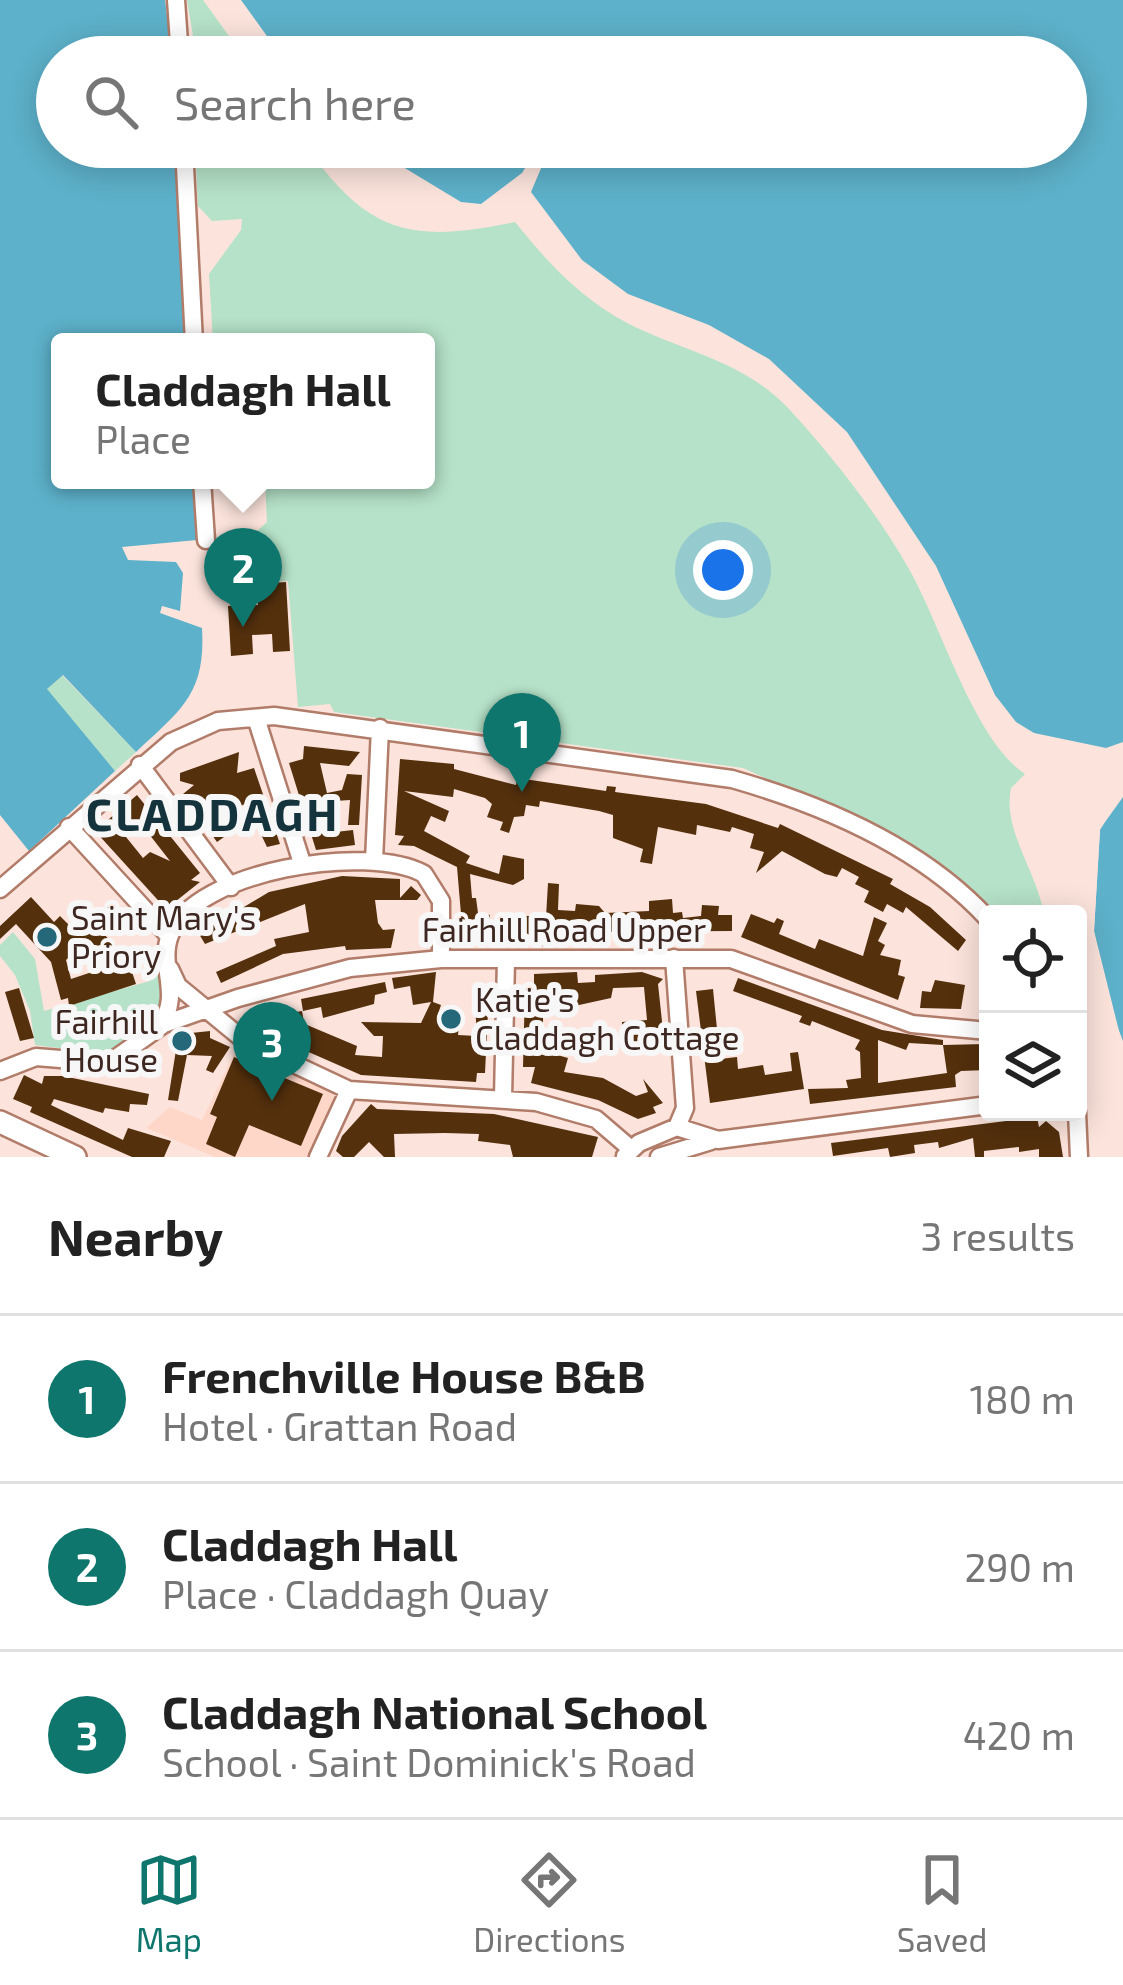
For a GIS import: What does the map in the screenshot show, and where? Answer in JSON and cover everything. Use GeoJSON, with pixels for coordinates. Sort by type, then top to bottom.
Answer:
{"type":"FeatureCollection","features":[{"type":"Feature","properties":{"kind":"main road"},"geometry":{"type":"LineString","coordinates":[[0,1122],[75,1157]]}},
{"type":"Feature","properties":{"kind":"street"},"geometry":{"type":"LineString","coordinates":[[176,0],[179,36]]}},
{"type":"Feature","properties":{"kind":"street"},"geometry":{"type":"LineString","coordinates":[[185,168],[194,333]]}},
{"type":"Feature","properties":{"kind":"street"},"geometry":{"type":"LineString","coordinates":[[203,489],[206,540]]}},
{"type":"Feature","properties":{"kind":"street"},"geometry":{"type":"LineString","coordinates":[[0,889],[140,765],[183,735],[218,721],[280,717],[754,786],[821,811],[922,863],[979,912]]}},
{"type":"Feature","properties":{"kind":"street"},"geometry":{"type":"LineString","coordinates":[[257,722],[302,863]]}},
{"type":"Feature","properties":{"kind":"street"},"geometry":{"type":"LineString","coordinates":[[374,861],[380,728]]}},
{"type":"Feature","properties":{"kind":"street"},"geometry":{"type":"LineString","coordinates":[[140,765],[231,887]]}},
{"type":"Feature","properties":{"kind":"street"},"geometry":{"type":"LineString","coordinates":[[69,827],[169,936],[171,1001],[157,1029]]}},
{"type":"Feature","properties":{"kind":"street"},"geometry":{"type":"LineString","coordinates":[[169,936],[187,914],[231,887],[302,863],[374,861],[417,870],[434,885],[442,916],[441,959]]}},
{"type":"Feature","properties":{"kind":"street"},"geometry":{"type":"LineString","coordinates":[[170,969],[178,986],[250,1045],[349,1090],[503,1098],[596,1119],[628,1153],[677,1127],[686,1108],[674,958]]}},
{"type":"Feature","properties":{"kind":"street","name":"Fairhill Road Upper"},"geometry":{"type":"LineString","coordinates":[[0,1071],[36,1057],[109,1063],[157,1029],[207,1008],[350,968],[441,959],[731,959],[912,1024],[979,1029]]}},
{"type":"Feature","properties":{"kind":"street"},"geometry":{"type":"LineString","coordinates":[[503,1098],[506,959]]}},
{"type":"Feature","properties":{"kind":"street"},"geometry":{"type":"LineString","coordinates":[[318,1157],[349,1090]]}},
{"type":"Feature","properties":{"kind":"street"},"geometry":{"type":"LineString","coordinates":[[659,1157],[718,1140],[979,1106]]}},
{"type":"Feature","properties":{"kind":"street"},"geometry":{"type":"LineString","coordinates":[[1078,1121],[1079,1157]]}},
{"type":"Feature","properties":{"kind":"street"},"geometry":{"type":"LineString","coordinates":[[677,1127],[718,1140]]}},
{"type":"Feature","properties":{"kind":"shaded area"},"geometry":{"type":"Polygon","coordinates":[[[237,1048],[336,1091],[310,1157],[215,1157],[146,1128],[170,1107],[202,1120],[237,1048]]]}},
{"type":"Feature","properties":{"kind":"green space"},"geometry":{"type":"Polygon","coordinates":[[[187,0],[203,0],[229,36],[193,36],[187,0]]]}},
{"type":"Feature","properties":{"kind":"green space"},"geometry":{"type":"Polygon","coordinates":[[[196,168],[323,168],[373,215],[421,231],[449,232],[515,222],[566,279],[611,314],[733,368],[772,393],[822,446],[883,527],[921,592],[974,709],[1007,758],[1025,774],[1011,788],[1011,819],[1042,905],[985,905],[953,874],[895,836],[743,768],[334,712],[330,704],[298,707],[288,581],[215,584],[213,537],[254,534],[267,522],[265,489],[435,489],[435,333],[212,333],[209,274],[241,230],[242,219],[212,221],[198,206],[196,168]]]}},
{"type":"Feature","properties":{"kind":"green space"},"geometry":{"type":"Polygon","coordinates":[[[62,675],[136,752],[115,771],[46,690],[62,675]]]}},
{"type":"Feature","properties":{"kind":"green space"},"geometry":{"type":"Polygon","coordinates":[[[13,932],[35,959],[44,1011],[150,981],[146,965],[154,958],[162,989],[154,1017],[134,1039],[105,1054],[35,1045],[30,1011],[15,975],[0,956],[0,945],[13,932]]]}},
{"type":"Feature","properties":{"kind":"water"},"geometry":{"type":"Polygon","coordinates":[[[0,0],[165,0],[169,36],[36,36],[36,168],[177,168],[186,333],[51,333],[51,489],[194,489],[197,540],[122,547],[128,560],[176,562],[183,573],[180,611],[162,606],[160,613],[202,628],[200,669],[178,712],[136,752],[63,675],[47,689],[115,771],[29,851],[0,815],[0,0]]]}},
{"type":"Feature","properties":{"kind":"water"},"geometry":{"type":"Polygon","coordinates":[[[241,0],[1123,0],[1123,742],[1106,748],[1034,733],[1016,722],[995,695],[936,566],[847,432],[769,359],[709,325],[628,294],[582,260],[531,192],[541,168],[1087,168],[1087,36],[267,36],[241,0]]]}},
{"type":"Feature","properties":{"kind":"water"},"geometry":{"type":"Polygon","coordinates":[[[405,168],[525,168],[481,204],[461,202],[405,168]]]}},
{"type":"Feature","properties":{"kind":"water"},"geometry":{"type":"Polygon","coordinates":[[[1123,797],[1123,1041],[1107,1000],[1094,931],[1100,829],[1123,797]]]}},
{"type":"Feature","properties":{"kind":"pier"},"geometry":{"type":"Polygon","coordinates":[[[1123,791],[1100,830],[1094,931],[1123,1047],[1101,1002],[1088,931],[1094,828],[1123,791]]]}},
{"type":"Feature","properties":{"kind":"building"},"geometry":{"type":"Polygon","coordinates":[[[286,582],[290,651],[273,652],[272,634],[252,635],[253,654],[231,656],[228,606],[258,605],[257,584],[286,582]]]}},
{"type":"Feature","properties":{"kind":"building"},"geometry":{"type":"Polygon","coordinates":[[[304,746],[360,752],[349,766],[320,763],[327,793],[342,790],[347,774],[362,775],[359,825],[348,825],[350,800],[320,802],[327,833],[353,830],[355,845],[316,850],[289,763],[303,759],[304,746]]]}},
{"type":"Feature","properties":{"kind":"building"},"geometry":{"type":"Polygon","coordinates":[[[239,752],[237,773],[254,768],[280,844],[267,847],[246,803],[224,817],[234,830],[217,842],[183,794],[194,785],[180,781],[180,773],[239,752]]]}},
{"type":"Feature","properties":{"kind":"building"},"geometry":{"type":"Polygon","coordinates":[[[400,759],[454,764],[454,769],[516,785],[517,778],[606,791],[607,786],[616,787],[615,792],[706,804],[778,828],[780,824],[893,879],[890,884],[930,907],[966,940],[958,951],[906,907],[903,913],[887,904],[883,912],[864,902],[869,891],[855,884],[859,877],[842,868],[837,877],[825,874],[782,851],[756,873],[764,852],[750,848],[754,834],[732,827],[730,832],[697,825],[696,835],[658,827],[652,864],[640,862],[643,849],[613,838],[613,815],[540,801],[539,807],[526,805],[524,816],[514,817],[509,833],[500,830],[503,822],[487,817],[492,804],[485,798],[454,789],[453,797],[404,791],[449,811],[445,822],[431,816],[424,831],[470,856],[466,863],[499,874],[503,855],[524,859],[524,879],[513,885],[470,874],[478,913],[490,915],[489,921],[511,921],[511,915],[546,917],[548,883],[559,884],[558,910],[575,911],[576,904],[599,906],[605,913],[649,911],[649,901],[672,899],[673,913],[682,912],[683,918],[701,916],[702,905],[719,906],[718,915],[732,915],[732,931],[572,932],[572,939],[544,937],[544,946],[495,942],[495,930],[462,926],[457,867],[414,846],[398,845],[404,836],[395,835],[400,759]]]}},
{"type":"Feature","properties":{"kind":"building"},"geometry":{"type":"Polygon","coordinates":[[[137,795],[200,873],[191,880],[200,882],[166,909],[95,831],[137,795]],[[137,820],[122,832],[143,858],[150,852],[170,861],[137,820]]]}},
{"type":"Feature","properties":{"kind":"building"},"geometry":{"type":"Polygon","coordinates":[[[342,876],[400,879],[400,898],[411,886],[421,895],[417,900],[375,900],[378,923],[383,930],[395,929],[391,948],[346,950],[345,946],[283,954],[221,983],[216,972],[276,946],[274,939],[309,932],[305,904],[205,944],[199,934],[269,892],[342,876]]]}},
{"type":"Feature","properties":{"kind":"building"},"geometry":{"type":"Polygon","coordinates":[[[31,897],[54,922],[60,916],[70,926],[88,922],[107,906],[119,918],[103,933],[115,946],[103,958],[90,945],[84,950],[80,947],[66,960],[71,979],[128,960],[136,984],[69,1006],[68,998],[61,1000],[51,962],[16,924],[0,939],[0,926],[31,897]]]}},
{"type":"Feature","properties":{"kind":"building"},"geometry":{"type":"Polygon","coordinates":[[[751,914],[774,923],[777,918],[784,921],[779,934],[815,949],[819,939],[863,956],[874,917],[887,923],[878,941],[885,945],[880,955],[901,960],[898,975],[905,977],[898,1000],[741,937],[751,914]]]}},
{"type":"Feature","properties":{"kind":"building"},"geometry":{"type":"Polygon","coordinates":[[[436,972],[433,1002],[441,1005],[438,1014],[460,1016],[458,1035],[477,1036],[474,990],[489,990],[485,1073],[477,1073],[476,1082],[361,1075],[279,1039],[282,1030],[267,1033],[262,1005],[271,1002],[285,1014],[302,1011],[304,1022],[300,1022],[357,1046],[355,1055],[382,1057],[383,1036],[374,1036],[361,1022],[421,1023],[431,1002],[413,1005],[410,986],[394,989],[392,978],[436,972]]]}},
{"type":"Feature","properties":{"kind":"building"},"geometry":{"type":"Polygon","coordinates":[[[577,972],[578,983],[595,982],[595,975],[642,972],[663,979],[658,984],[664,1040],[624,1046],[622,1022],[647,1020],[644,987],[613,988],[611,998],[570,1007],[570,1017],[560,1018],[559,1004],[543,1003],[543,1051],[568,1058],[564,1072],[603,1078],[636,1096],[648,1092],[643,1079],[663,1103],[653,1107],[656,1113],[638,1119],[598,1100],[531,1083],[535,1067],[523,1067],[525,989],[534,990],[534,974],[577,972]]]}},
{"type":"Feature","properties":{"kind":"building"},"geometry":{"type":"Polygon","coordinates":[[[738,978],[882,1030],[943,1040],[943,1045],[979,1044],[979,1070],[955,1075],[956,1087],[810,1104],[808,1089],[848,1088],[846,1080],[861,1078],[860,1052],[855,1049],[860,1040],[812,1021],[810,1026],[799,1022],[802,1016],[733,991],[738,978]],[[878,1040],[878,1083],[947,1073],[943,1045],[909,1043],[906,1050],[878,1040]]]}},
{"type":"Feature","properties":{"kind":"building"},"geometry":{"type":"Polygon","coordinates":[[[935,980],[965,985],[961,1009],[920,1008],[922,991],[931,992],[935,980]]]}},
{"type":"Feature","properties":{"kind":"building"},"geometry":{"type":"Polygon","coordinates":[[[385,982],[387,992],[375,995],[374,1004],[323,1018],[321,1007],[303,1011],[301,999],[385,982]]]}},
{"type":"Feature","properties":{"kind":"building"},"geometry":{"type":"Polygon","coordinates":[[[19,988],[34,1038],[20,1041],[5,992],[19,988]]]}},
{"type":"Feature","properties":{"kind":"building"},"geometry":{"type":"Polygon","coordinates":[[[713,989],[720,1059],[737,1057],[738,1069],[763,1065],[765,1075],[792,1071],[790,1053],[798,1052],[804,1089],[710,1103],[696,991],[713,989]]]}},
{"type":"Feature","properties":{"kind":"building"},"geometry":{"type":"Polygon","coordinates":[[[210,1031],[210,1038],[230,1047],[213,1073],[206,1070],[212,1056],[187,1055],[178,1101],[168,1100],[176,1050],[172,1035],[210,1031]]]}},
{"type":"Feature","properties":{"kind":"building"},"geometry":{"type":"Polygon","coordinates":[[[234,1057],[323,1094],[301,1146],[249,1125],[235,1157],[206,1144],[217,1117],[210,1114],[234,1057]]]}},
{"type":"Feature","properties":{"kind":"building"},"geometry":{"type":"Polygon","coordinates":[[[24,1075],[42,1084],[44,1076],[63,1076],[149,1094],[147,1105],[130,1104],[129,1112],[105,1108],[103,1113],[54,1099],[51,1105],[123,1140],[128,1128],[171,1141],[164,1157],[132,1157],[30,1112],[32,1107],[13,1099],[24,1075]]]}},
{"type":"Feature","properties":{"kind":"building"},"geometry":{"type":"Polygon","coordinates":[[[371,1104],[377,1109],[494,1114],[598,1137],[592,1157],[513,1157],[510,1145],[478,1141],[479,1134],[445,1133],[394,1134],[395,1157],[384,1157],[369,1142],[354,1157],[343,1157],[336,1151],[342,1136],[371,1104]]]}},
{"type":"Feature","properties":{"kind":"building"},"geometry":{"type":"Polygon","coordinates":[[[1005,1121],[1038,1121],[1039,1127],[1046,1121],[1059,1132],[1063,1157],[1039,1157],[1039,1149],[1019,1152],[1019,1147],[984,1151],[984,1157],[975,1157],[973,1138],[939,1148],[938,1142],[914,1145],[915,1153],[890,1157],[888,1148],[833,1156],[831,1143],[1005,1121]]]}},
{"type":"Feature","properties":{"kind":"place","name":"Claddagh Hall"},"geometry":{"type":"Point","coordinates":[243,627]}},
{"type":"Feature","properties":{"kind":"place","name":"Frenchville House B&B"},"geometry":{"type":"Point","coordinates":[522,792]}},
{"type":"Feature","properties":{"kind":"place","name":"Saint Mary's Priory"},"geometry":{"type":"Point","coordinates":[47,937]}},
{"type":"Feature","properties":{"kind":"place","name":"Katie's Claddagh Cottage"},"geometry":{"type":"Point","coordinates":[451,1019]}},
{"type":"Feature","properties":{"kind":"place","name":"Fairhill House"},"geometry":{"type":"Point","coordinates":[182,1041]}},
{"type":"Feature","properties":{"kind":"place","name":"Claddagh National School"},"geometry":{"type":"Point","coordinates":[272,1101]}},
{"type":"Feature","properties":{"kind":"district","name":"CLADDAGH"},"geometry":{"type":"Point","coordinates":[213,815]}}]}
